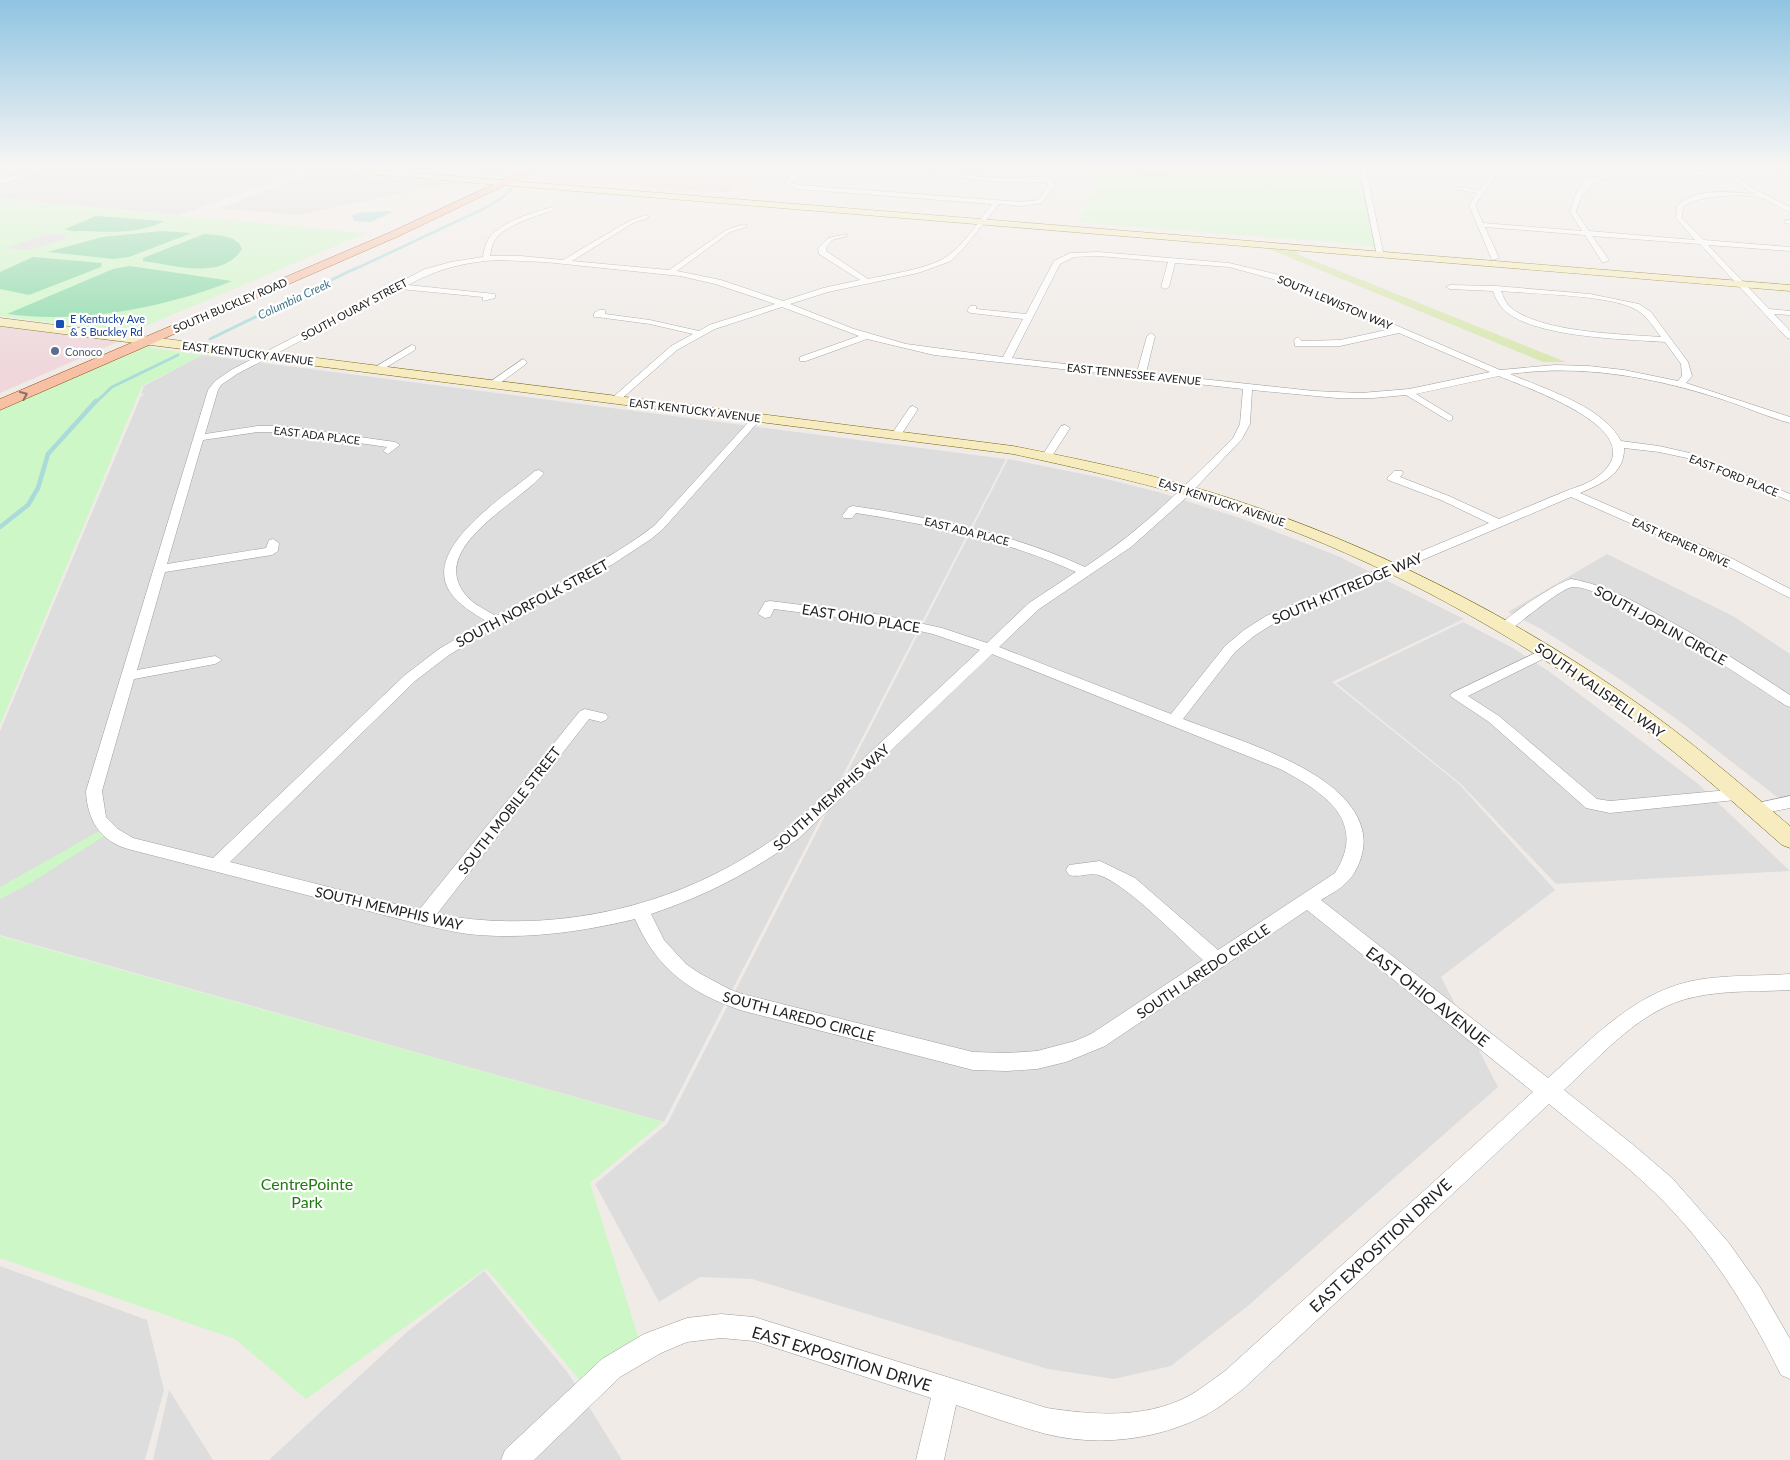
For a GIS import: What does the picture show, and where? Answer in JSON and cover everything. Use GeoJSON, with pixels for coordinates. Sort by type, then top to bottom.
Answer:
{"type":"FeatureCollection","features":[{"type":"Feature","properties":{"kind":"main road","name":"SOUTH BUCKLEY ROAD"},"geometry":{"type":"LineString","coordinates":[[0,392],[373,234]]}},
{"type":"Feature","properties":{"kind":"main road","name":"SOUTH BUCKLEY ROAD"},"geometry":{"type":"LineString","coordinates":[[0,405],[335,260],[389,234]]}},
{"type":"Feature","properties":{"kind":"main road"},"geometry":{"type":"LineString","coordinates":[[1159,234],[1738,281],[1790,282]]}},
{"type":"Feature","properties":{"kind":"main road"},"geometry":{"type":"LineString","coordinates":[[1381,252],[1495,258],[1738,281],[1790,288]]}},
{"type":"Feature","properties":{"kind":"main road","name":"EAST KENTUCKY AVENUE"},"geometry":{"type":"LineString","coordinates":[[0,322],[896,435],[1047,456],[1113,470],[1187,489],[1294,525],[1392,567]]}},
{"type":"Feature","properties":{"kind":"main road","name":"SOUTH KALISPELL WAY"},"geometry":{"type":"LineString","coordinates":[[1392,567],[1505,627],[1546,652],[1639,715],[1790,839]]}},
{"type":"Feature","properties":{"kind":"street"},"geometry":{"type":"LineString","coordinates":[[486,258],[490,243],[498,234]]}},
{"type":"Feature","properties":{"kind":"street"},"geometry":{"type":"LineString","coordinates":[[563,263],[611,234]]}},
{"type":"Feature","properties":{"kind":"street"},"geometry":{"type":"LineString","coordinates":[[670,273],[724,234]]}},
{"type":"Feature","properties":{"kind":"street"},"geometry":{"type":"LineString","coordinates":[[614,400],[674,348],[698,333],[826,290],[915,271],[948,259],[961,248],[972,234]]}},
{"type":"Feature","properties":{"kind":"street"},"geometry":{"type":"LineString","coordinates":[[1377,234],[1381,252]]}},
{"type":"Feature","properties":{"kind":"street"},"geometry":{"type":"LineString","coordinates":[[1484,234],[1495,258]]}},
{"type":"Feature","properties":{"kind":"street"},"geometry":{"type":"LineString","coordinates":[[1587,234],[1605,260]]}},
{"type":"Feature","properties":{"kind":"street"},"geometry":{"type":"LineString","coordinates":[[1600,234],[1790,249]]}},
{"type":"Feature","properties":{"kind":"street"},"geometry":{"type":"LineString","coordinates":[[1693,234],[1790,336]]}},
{"type":"Feature","properties":{"kind":"street"},"geometry":{"type":"LineString","coordinates":[[845,235],[830,239],[822,248],[822,252],[866,281]]}},
{"type":"Feature","properties":{"kind":"street","name":"SOUTH LEWISTON WAY"},"geometry":{"type":"LineString","coordinates":[[1029,317],[1057,263],[1073,256],[1099,254],[1229,265],[1266,273],[1500,373]]}},
{"type":"Feature","properties":{"kind":"street","name":"EAST TENNESSEE AVENUE"},"geometry":{"type":"LineString","coordinates":[[486,258],[513,258],[670,273],[718,282],[864,337],[912,349],[1334,395],[1373,395],[1407,392],[1533,368],[1583,368],[1628,373],[1682,384],[1721,395],[1790,420]]}},
{"type":"Feature","properties":{"kind":"street","name":"SOUTH OURAY STREET"},"geometry":{"type":"LineString","coordinates":[[216,866],[128,843],[110,833],[98,820],[94,808],[94,791],[213,390],[218,383],[234,372],[398,286],[436,268],[461,261],[486,258]]}},
{"type":"Feature","properties":{"kind":"street"},"geometry":{"type":"LineString","coordinates":[[1165,287],[1172,260]]}},
{"type":"Feature","properties":{"kind":"street"},"geometry":{"type":"LineString","coordinates":[[398,286],[492,296],[486,299]]}},
{"type":"Feature","properties":{"kind":"street"},"geometry":{"type":"LineString","coordinates":[[1450,287],[1496,288],[1598,297],[1627,303],[1648,314],[1667,340],[1688,371],[1682,384]]}},
{"type":"Feature","properties":{"kind":"street"},"geometry":{"type":"LineString","coordinates":[[1496,288],[1506,308],[1539,324],[1576,331],[1667,340]]}},
{"type":"Feature","properties":{"kind":"street"},"geometry":{"type":"LineString","coordinates":[[974,308],[971,311],[1029,317],[1006,360]]}},
{"type":"Feature","properties":{"kind":"street"},"geometry":{"type":"LineString","coordinates":[[1766,311],[1790,313]]}},
{"type":"Feature","properties":{"kind":"street"},"geometry":{"type":"LineString","coordinates":[[602,312],[597,316],[650,322],[698,333]]}},
{"type":"Feature","properties":{"kind":"street"},"geometry":{"type":"LineString","coordinates":[[1298,340],[1298,344],[1331,344],[1400,330]]}},
{"type":"Feature","properties":{"kind":"street"},"geometry":{"type":"LineString","coordinates":[[1141,375],[1151,336]]}},
{"type":"Feature","properties":{"kind":"street"},"geometry":{"type":"LineString","coordinates":[[804,359],[864,337]]}},
{"type":"Feature","properties":{"kind":"street"},"geometry":{"type":"LineString","coordinates":[[377,369],[412,348]]}},
{"type":"Feature","properties":{"kind":"street"},"geometry":{"type":"LineString","coordinates":[[493,384],[523,362]]}},
{"type":"Feature","properties":{"kind":"street"},"geometry":{"type":"LineString","coordinates":[[1500,373],[1578,408],[1602,424],[1618,444]]}},
{"type":"Feature","properties":{"kind":"street","name":"SOUTH MEMPHIS WAY"},"geometry":{"type":"LineString","coordinates":[[216,866],[423,918],[473,927],[545,928],[582,924],[642,911],[677,900],[710,886],[768,854],[809,821],[1034,606],[1143,531],[1237,439],[1245,424],[1248,386]]}},
{"type":"Feature","properties":{"kind":"street"},"geometry":{"type":"LineString","coordinates":[[1407,392],[1449,418]]}},
{"type":"Feature","properties":{"kind":"street"},"geometry":{"type":"LineString","coordinates":[[896,435],[913,408]]}},
{"type":"Feature","properties":{"kind":"street","name":"SOUTH NORFOLK STREET"},"geometry":{"type":"LineString","coordinates":[[216,866],[410,678],[456,643],[613,560],[646,538],[659,527],[757,418]]}},
{"type":"Feature","properties":{"kind":"street"},"geometry":{"type":"LineString","coordinates":[[1047,456],[1065,428]]}},
{"type":"Feature","properties":{"kind":"street","name":"EAST ADA PLACE"},"geometry":{"type":"LineString","coordinates":[[199,438],[258,430],[282,429],[396,445],[388,451]]}},
{"type":"Feature","properties":{"kind":"street","name":"SOUTH KITTREDGE WAY"},"geometry":{"type":"LineString","coordinates":[[1174,721],[1222,658],[1249,633],[1271,619],[1599,480],[1611,473],[1619,462],[1620,452],[1618,444]]}},
{"type":"Feature","properties":{"kind":"street","name":"EAST FORD PLACE"},"geometry":{"type":"LineString","coordinates":[[1618,444],[1659,449],[1690,456],[1790,498]]}},
{"type":"Feature","properties":{"kind":"street"},"geometry":{"type":"LineString","coordinates":[[495,621],[465,601],[456,591],[451,581],[452,559],[466,537],[539,473]]}},
{"type":"Feature","properties":{"kind":"street"},"geometry":{"type":"LineString","coordinates":[[1398,473],[1392,478],[1445,498],[1498,523]]}},
{"type":"Feature","properties":{"kind":"street","name":"EAST KEPNER DRIVE"},"geometry":{"type":"LineString","coordinates":[[1571,493],[1729,562],[1790,594]]}},
{"type":"Feature","properties":{"kind":"street","name":"EAST ADA PLACE"},"geometry":{"type":"LineString","coordinates":[[848,516],[853,509],[939,522],[973,530],[1038,550],[1084,571]]}},
{"type":"Feature","properties":{"kind":"street"},"geometry":{"type":"LineString","coordinates":[[160,569],[272,550],[273,543]]}},
{"type":"Feature","properties":{"kind":"street","name":"SOUTH JOPLIN CIRCLE"},"geometry":{"type":"LineString","coordinates":[[1505,627],[1565,585],[1579,583],[1588,585],[1606,592],[1700,645],[1790,702]]}},
{"type":"Feature","properties":{"kind":"street","name":"EAST OHIO PLACE"},"geometry":{"type":"LineString","coordinates":[[765,614],[770,605],[883,619],[937,631],[989,648]]}},
{"type":"Feature","properties":{"kind":"street","name":"SOUTH LAREDO CIRCLE"},"geometry":{"type":"LineString","coordinates":[[642,911],[656,943],[671,962],[690,978],[714,992],[740,1002],[974,1061],[1011,1064],[1048,1060],[1074,1052],[1098,1040],[1341,878],[1351,866],[1357,842],[1356,834],[1347,812],[1330,792],[1300,772],[989,648]]}},
{"type":"Feature","properties":{"kind":"street"},"geometry":{"type":"LineString","coordinates":[[1546,652],[1457,696],[1494,719],[1592,804],[1610,807],[1790,802]]}},
{"type":"Feature","properties":{"kind":"street"},"geometry":{"type":"LineString","coordinates":[[128,676],[215,660]]}},
{"type":"Feature","properties":{"kind":"street","name":"SOUTH MOBILE STREET"},"geometry":{"type":"LineString","coordinates":[[423,918],[585,714],[601,717]]}},
{"type":"Feature","properties":{"kind":"street"},"geometry":{"type":"LineString","coordinates":[[1075,870],[1100,868],[1129,884],[1217,961]]}},
{"type":"Feature","properties":{"kind":"street","name":"EAST OHIO AVENUE"},"geometry":{"type":"LineString","coordinates":[[1309,900],[1623,1150],[1667,1189],[1706,1231],[1740,1276],[1771,1326],[1790,1366]]}},
{"type":"Feature","properties":{"kind":"street","name":"EAST EXPOSITION DRIVE"},"geometry":{"type":"LineString","coordinates":[[515,1460],[611,1368],[652,1343],[687,1330],[721,1326],[754,1329],[1047,1421],[1086,1428],[1125,1427],[1162,1420],[1197,1406],[1234,1380],[1625,1022],[1647,1007],[1673,995],[1701,987],[1790,982]]}},
{"type":"Feature","properties":{"kind":"street","name":"EAST EXPOSITION DRIVE"},"geometry":{"type":"LineString","coordinates":[[930,1460],[946,1390]]}},
{"type":"Feature","properties":{"kind":"shaded area"},"geometry":{"type":"Polygon","coordinates":[[[44,235],[68,235],[64,237],[68,238],[25,250],[6,248],[44,235]]]}},
{"type":"Feature","properties":{"kind":"shaded area"},"geometry":{"type":"Polygon","coordinates":[[[0,322],[127,338],[0,393],[0,322]]]}},
{"type":"Feature","properties":{"kind":"shaded area"},"geometry":{"type":"Polygon","coordinates":[[[202,355],[1006,459],[664,1122],[0,935],[0,731],[141,396],[146,394],[141,394],[144,386],[202,355]]]}},
{"type":"Feature","properties":{"kind":"shaded area"},"geometry":{"type":"Polygon","coordinates":[[[1008,459],[1098,477],[1158,492],[1243,519],[1338,556],[1464,619],[1332,682],[1459,784],[1555,890],[1441,977],[1498,1087],[1249,1305],[1171,1366],[1114,1379],[1048,1369],[752,1279],[700,1277],[659,1302],[595,1184],[667,1124],[1008,459]]]}},
{"type":"Feature","properties":{"kind":"shaded area"},"geometry":{"type":"Polygon","coordinates":[[[1607,554],[1733,616],[1790,654],[1790,807],[1678,720],[1618,678],[1541,629],[1508,612],[1607,554]]]}},
{"type":"Feature","properties":{"kind":"shaded area"},"geometry":{"type":"Polygon","coordinates":[[[1463,622],[1513,648],[1550,672],[1697,783],[1790,871],[1556,884],[1461,784],[1336,683],[1463,622]]]}},
{"type":"Feature","properties":{"kind":"shaded area"},"geometry":{"type":"Polygon","coordinates":[[[0,1266],[147,1320],[164,1390],[145,1460],[0,1460],[0,1266]]]}},
{"type":"Feature","properties":{"kind":"shaded area"},"geometry":{"type":"Polygon","coordinates":[[[484,1271],[568,1373],[622,1460],[269,1460],[408,1331],[484,1271]]]}},
{"type":"Feature","properties":{"kind":"shaded area"},"geometry":{"type":"Polygon","coordinates":[[[169,1390],[213,1460],[153,1460],[169,1390]]]}},
{"type":"Feature","properties":{"kind":"green space"},"geometry":{"type":"Polygon","coordinates":[[[0,234],[363,234],[136,330],[120,332],[0,316],[0,234]]]}},
{"type":"Feature","properties":{"kind":"green space"},"geometry":{"type":"Polygon","coordinates":[[[131,234],[189,234],[129,257],[114,259],[48,252],[102,237],[131,234]]]}},
{"type":"Feature","properties":{"kind":"green space"},"geometry":{"type":"Polygon","coordinates":[[[204,234],[231,238],[240,244],[242,249],[233,259],[222,265],[210,268],[183,267],[143,261],[143,258],[204,234]]]}},
{"type":"Feature","properties":{"kind":"green space"},"geometry":{"type":"Polygon","coordinates":[[[1230,234],[1377,234],[1380,249],[1365,245],[1230,234]]]}},
{"type":"Feature","properties":{"kind":"green space"},"geometry":{"type":"Polygon","coordinates":[[[1269,249],[1299,252],[1297,254],[1566,362],[1543,362],[1269,249]]]}},
{"type":"Feature","properties":{"kind":"green space"},"geometry":{"type":"Polygon","coordinates":[[[33,257],[102,263],[101,267],[29,295],[0,289],[0,272],[33,257]]]}},
{"type":"Feature","properties":{"kind":"green space"},"geometry":{"type":"Polygon","coordinates":[[[130,266],[232,281],[179,299],[121,311],[63,317],[7,314],[113,269],[130,266]]]}},
{"type":"Feature","properties":{"kind":"green space"},"geometry":{"type":"Polygon","coordinates":[[[147,341],[151,348],[202,355],[142,386],[0,725],[0,405],[147,341]]]}},
{"type":"Feature","properties":{"kind":"green space"},"geometry":{"type":"Polygon","coordinates":[[[105,828],[109,833],[29,884],[0,899],[0,887],[105,828]]]}},
{"type":"Feature","properties":{"kind":"green space","name":"CentrePointe Park"},"geometry":{"type":"Polygon","coordinates":[[[0,936],[663,1122],[590,1183],[642,1349],[588,1390],[486,1268],[306,1399],[235,1339],[0,1258],[0,936]]]}},
{"type":"Feature","properties":{"kind":"waterway","name":"Columbia Creek"},"geometry":{"type":"LineString","coordinates":[[353,270],[429,234]]}},
{"type":"Feature","properties":{"kind":"waterway","name":"Columbia Creek"},"geometry":{"type":"LineString","coordinates":[[210,339],[356,268]]}},
{"type":"Feature","properties":{"kind":"waterway","name":"Columbia Creek"},"geometry":{"type":"LineString","coordinates":[[95,403],[112,387],[178,355]]}},
{"type":"Feature","properties":{"kind":"waterway","name":"Columbia Creek"},"geometry":{"type":"LineString","coordinates":[[0,527],[28,505],[38,488],[48,454],[96,401]]}},
{"type":"Feature","properties":{"kind":"place","name":"E Kentucky Ave & S Buckley Rd"},"geometry":{"type":"Point","coordinates":[60,324]}},
{"type":"Feature","properties":{"kind":"place","name":"Conoco"},"geometry":{"type":"Point","coordinates":[55,351]}}]}
